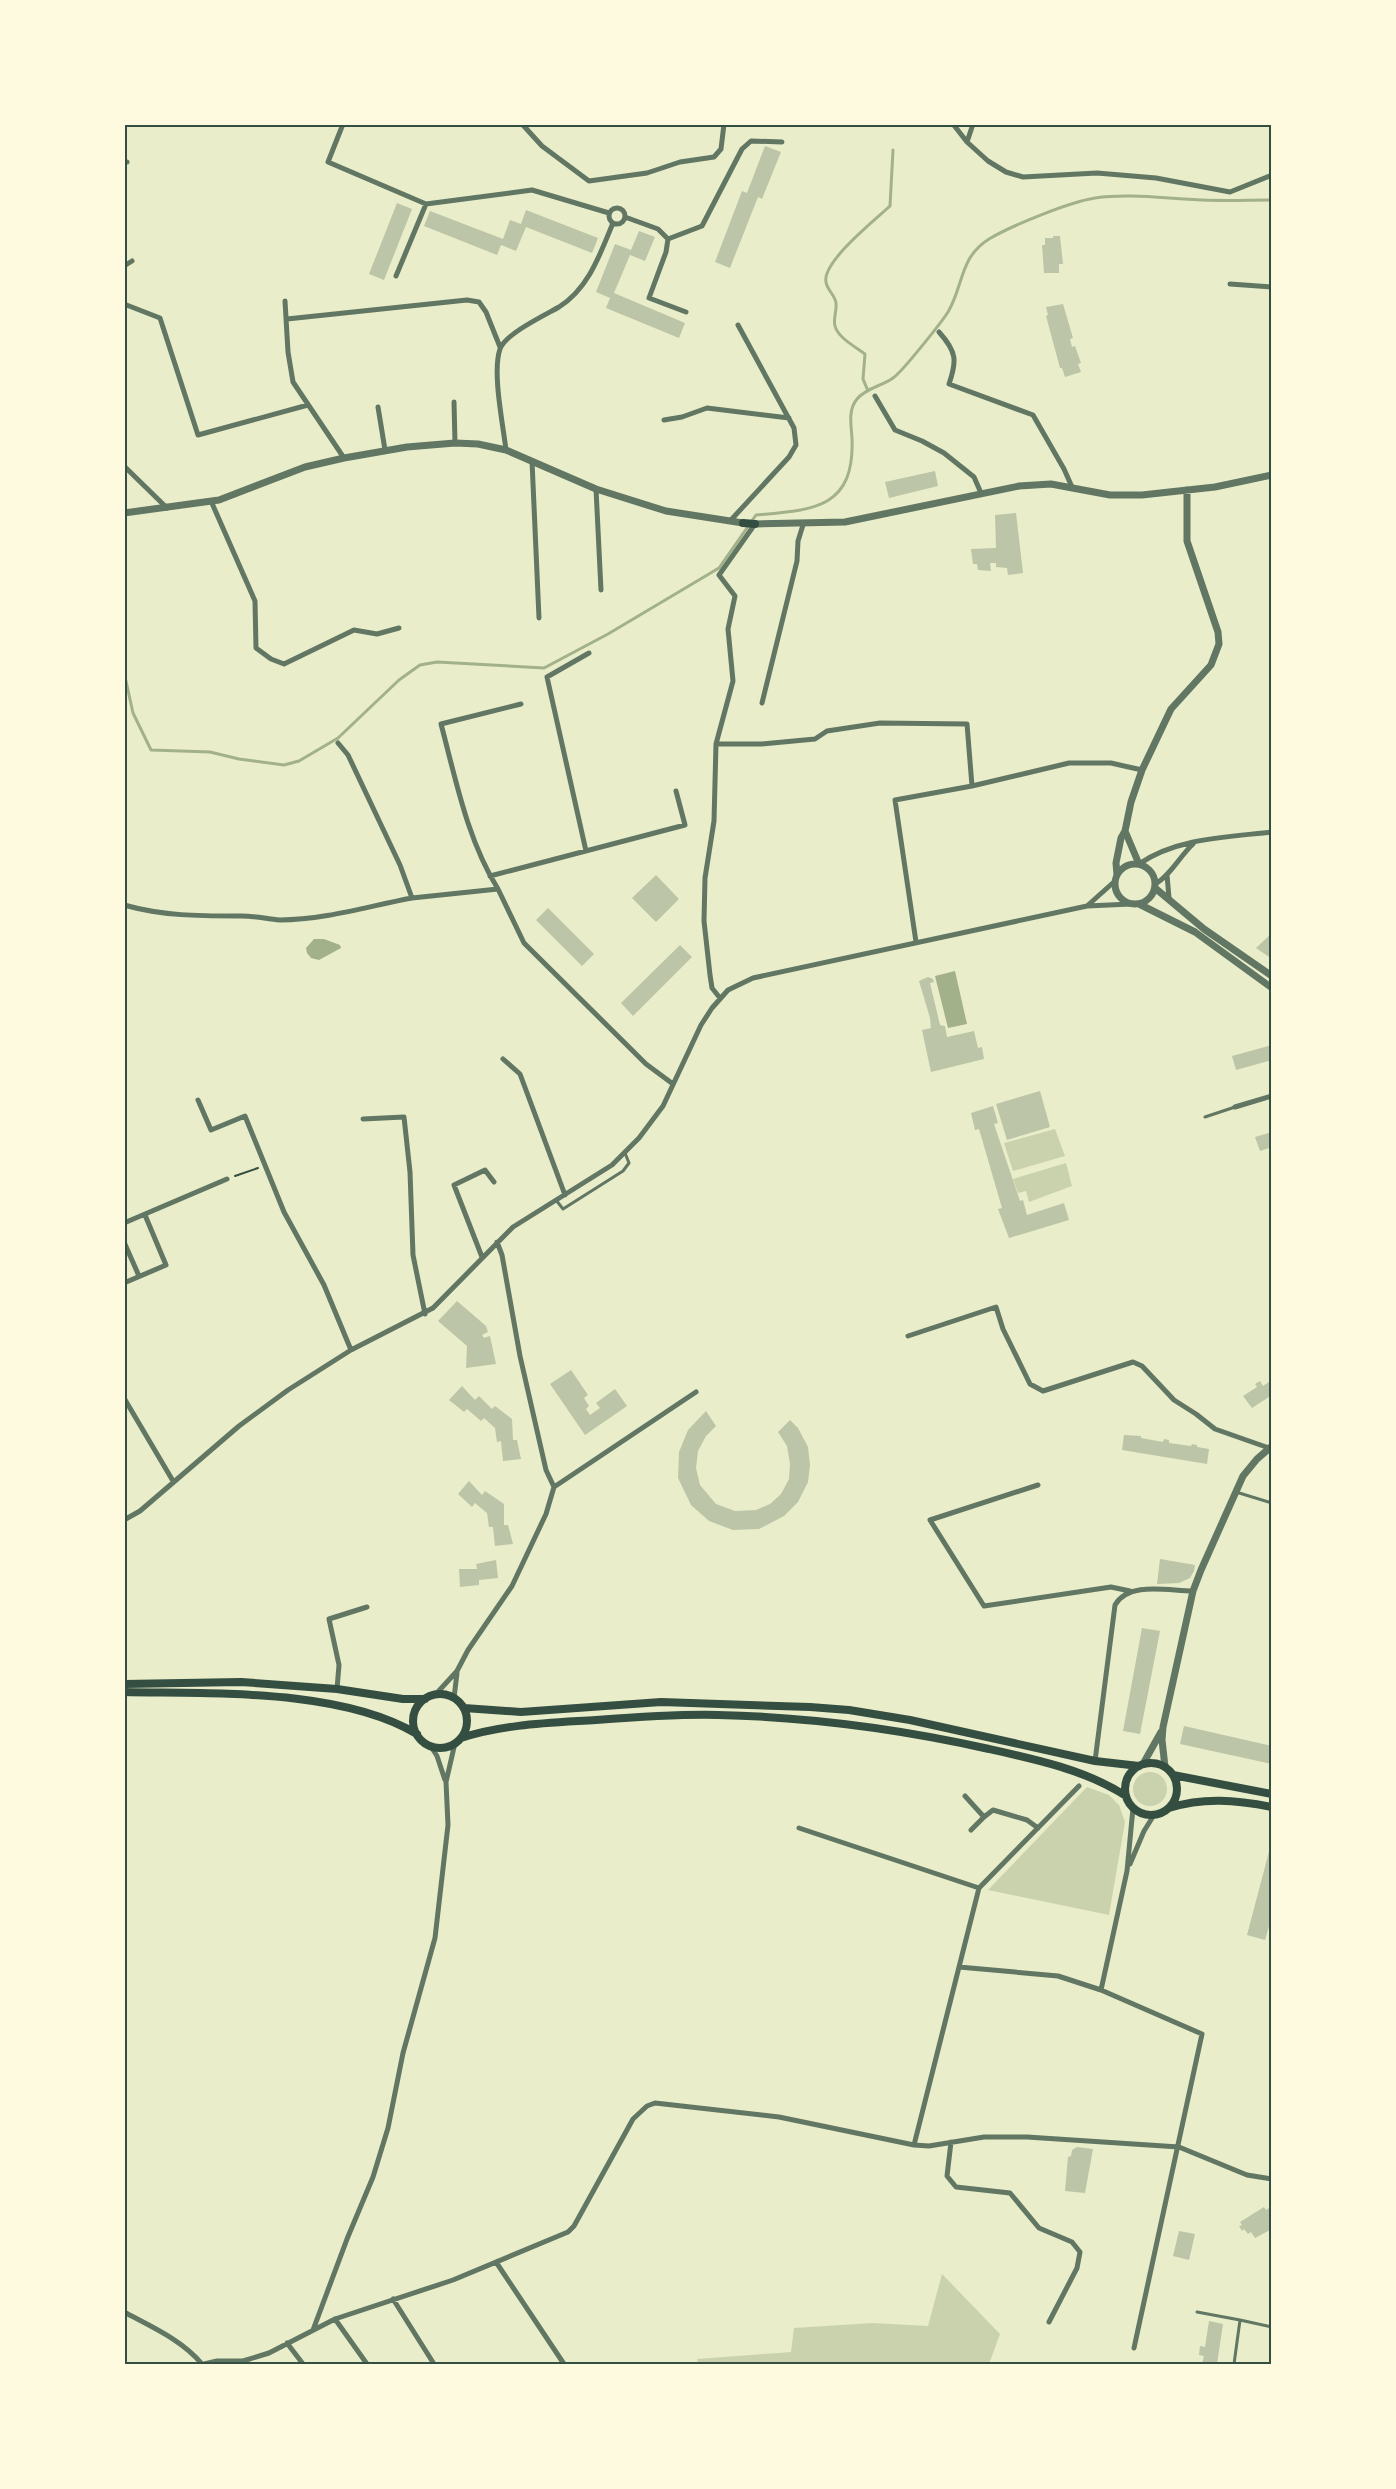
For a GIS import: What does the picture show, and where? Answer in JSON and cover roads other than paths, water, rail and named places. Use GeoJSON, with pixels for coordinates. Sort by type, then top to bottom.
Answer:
{"type":"FeatureCollection","features":[{"type":"Feature","properties":{"kind":"main road"},"geometry":{"type":"LineString","coordinates":[[743,523],[754,524]]}},
{"type":"Feature","properties":{"kind":"main road"},"geometry":{"type":"LineString","coordinates":[[124,1684],[242,1682],[337,1689],[403,1699],[425,1699]]}},
{"type":"Feature","properties":{"kind":"main road"},"geometry":{"type":"LineString","coordinates":[[124,1692],[241,1694],[337,1705],[383,1717],[417,1734],[430,1746],[443,1747],[458,1740],[524,1725],[642,1717],[716,1714],[791,1718],[871,1726],[1032,1759],[1101,1782],[1126,1796]]}},
{"type":"Feature","properties":{"kind":"main road"},"geometry":{"type":"LineString","coordinates":[[417,1734],[413,1719],[419,1704],[436,1694],[446,1694],[464,1708],[467,1723],[458,1740]]}},
{"type":"Feature","properties":{"kind":"main road"},"geometry":{"type":"LineString","coordinates":[[464,1708],[521,1712],[661,1702],[849,1710],[910,1720],[1095,1761],[1141,1765],[1152,1763],[1166,1767],[1173,1775],[1177,1792],[1169,1808]]}},
{"type":"Feature","properties":{"kind":"main road"},"geometry":{"type":"LineString","coordinates":[[1141,1765],[1127,1779],[1126,1796],[1132,1808],[1146,1815],[1155,1815],[1169,1808],[1200,1800],[1242,1802],[1272,1807]]}},
{"type":"Feature","properties":{"kind":"main road"},"geometry":{"type":"LineString","coordinates":[[1173,1775],[1272,1794]]}},
{"type":"Feature","properties":{"kind":"street"},"geometry":{"type":"LineString","coordinates":[[343,124],[328,162],[426,204],[532,190],[609,213]]}},
{"type":"Feature","properties":{"kind":"street"},"geometry":{"type":"LineString","coordinates":[[522,124],[542,146],[589,181],[647,173],[680,162],[714,157],[721,149],[724,124]]}},
{"type":"Feature","properties":{"kind":"street"},"geometry":{"type":"LineString","coordinates":[[953,124],[967,142],[988,161],[1006,172],[1023,177],[1097,173],[1156,178],[1230,192],[1272,175]]}},
{"type":"Feature","properties":{"kind":"street"},"geometry":{"type":"LineString","coordinates":[[967,142],[973,124]]}},
{"type":"Feature","properties":{"kind":"street"},"geometry":{"type":"LineString","coordinates":[[668,239],[702,226],[742,150],[751,141],[782,142]]}},
{"type":"Feature","properties":{"kind":"street"},"geometry":{"type":"LineString","coordinates":[[396,276],[426,204]]}},
{"type":"Feature","properties":{"kind":"street"},"geometry":{"type":"LineString","coordinates":[[609,213],[614,208],[619,207],[624,210],[625,217],[622,223],[613,223]]}},
{"type":"Feature","properties":{"kind":"street"},"geometry":{"type":"LineString","coordinates":[[609,213],[613,223]]}},
{"type":"Feature","properties":{"kind":"street"},"geometry":{"type":"LineString","coordinates":[[625,217],[658,229],[668,239]]}},
{"type":"Feature","properties":{"kind":"street"},"geometry":{"type":"LineString","coordinates":[[500,347],[515,333],[577,294],[596,261],[613,223]]}},
{"type":"Feature","properties":{"kind":"street"},"geometry":{"type":"LineString","coordinates":[[668,239],[666,252],[649,298],[686,312]]}},
{"type":"Feature","properties":{"kind":"street"},"geometry":{"type":"LineString","coordinates":[[124,266],[132,261]]}},
{"type":"Feature","properties":{"kind":"street"},"geometry":{"type":"LineString","coordinates":[[1230,284],[1272,287]]}},
{"type":"Feature","properties":{"kind":"street"},"geometry":{"type":"LineString","coordinates":[[287,319],[467,300],[479,302],[486,312],[500,347],[497,370],[506,450]]}},
{"type":"Feature","properties":{"kind":"street"},"geometry":{"type":"LineString","coordinates":[[285,301],[288,352],[293,382],[344,458]]}},
{"type":"Feature","properties":{"kind":"street"},"geometry":{"type":"LineString","coordinates":[[124,304],[160,318],[198,435],[308,405]]}},
{"type":"Feature","properties":{"kind":"street"},"geometry":{"type":"LineString","coordinates":[[730,521],[794,451],[797,436],[738,325]]}},
{"type":"Feature","properties":{"kind":"street"},"geometry":{"type":"LineString","coordinates":[[939,332],[950,344],[956,363],[949,384],[1033,415],[1064,468],[1072,487]]}},
{"type":"Feature","properties":{"kind":"street"},"geometry":{"type":"LineString","coordinates":[[875,396],[895,430],[944,453],[974,477],[981,493]]}},
{"type":"Feature","properties":{"kind":"street"},"geometry":{"type":"LineString","coordinates":[[454,402],[455,443]]}},
{"type":"Feature","properties":{"kind":"street"},"geometry":{"type":"LineString","coordinates":[[378,407],[385,450]]}},
{"type":"Feature","properties":{"kind":"street"},"geometry":{"type":"LineString","coordinates":[[664,420],[682,417],[707,408],[789,418]]}},
{"type":"Feature","properties":{"kind":"street"},"geometry":{"type":"LineString","coordinates":[[124,513],[212,501],[236,495],[305,467],[344,458],[385,450],[455,443],[478,444],[506,450],[596,489],[666,511],[743,523]]}},
{"type":"Feature","properties":{"kind":"street"},"geometry":{"type":"LineString","coordinates":[[532,461],[539,618]]}},
{"type":"Feature","properties":{"kind":"street"},"geometry":{"type":"LineString","coordinates":[[124,466],[167,507]]}},
{"type":"Feature","properties":{"kind":"street"},"geometry":{"type":"LineString","coordinates":[[720,998],[712,988],[704,921],[705,878],[714,821],[716,744],[734,681],[728,628],[735,596],[719,575],[754,524],[803,525],[845,522],[981,493],[1037,485],[1051,484],[1110,495],[1142,495],[1272,475]]}},
{"type":"Feature","properties":{"kind":"street"},"geometry":{"type":"LineString","coordinates":[[596,489],[601,590]]}},
{"type":"Feature","properties":{"kind":"street"},"geometry":{"type":"LineString","coordinates":[[1186,490],[1187,541],[1218,632],[1219,644],[1211,665],[1171,709],[1142,770],[1117,856],[1118,896],[1195,932],[1272,988]]}},
{"type":"Feature","properties":{"kind":"street"},"geometry":{"type":"LineString","coordinates":[[212,501],[255,601],[256,648],[271,659],[284,664],[354,630],[377,634],[399,628]]}},
{"type":"Feature","properties":{"kind":"street"},"geometry":{"type":"LineString","coordinates":[[762,703],[797,561],[798,541],[803,525]]}},
{"type":"Feature","properties":{"kind":"street"},"geometry":{"type":"LineString","coordinates":[[586,851],[547,677],[589,653]]}},
{"type":"Feature","properties":{"kind":"street"},"geometry":{"type":"LineString","coordinates":[[521,704],[441,724],[468,824],[490,876],[524,943],[646,1064],[673,1084]]}},
{"type":"Feature","properties":{"kind":"street"},"geometry":{"type":"LineString","coordinates":[[716,744],[761,744],[815,739],[827,730],[879,723],[967,724],[972,786]]}},
{"type":"Feature","properties":{"kind":"street"},"geometry":{"type":"LineString","coordinates":[[338,743],[348,755],[400,865],[412,898]]}},
{"type":"Feature","properties":{"kind":"street"},"geometry":{"type":"LineString","coordinates":[[916,942],[895,801],[1069,763],[1111,763],[1142,770]]}},
{"type":"Feature","properties":{"kind":"street"},"geometry":{"type":"LineString","coordinates":[[490,876],[685,825],[676,791]]}},
{"type":"Feature","properties":{"kind":"street"},"geometry":{"type":"LineString","coordinates":[[1125,831],[1139,864],[1151,871],[1155,886],[1204,929],[1272,976]]}},
{"type":"Feature","properties":{"kind":"street"},"geometry":{"type":"LineString","coordinates":[[1087,906],[1126,866],[1139,864],[1158,854],[1194,842],[1272,832]]}},
{"type":"Feature","properties":{"kind":"street"},"geometry":{"type":"LineString","coordinates":[[124,1520],[140,1511],[247,1420],[288,1390],[351,1350],[425,1314],[441,1302],[496,1242],[518,1223],[595,1176],[625,1153],[653,1121],[701,1025],[728,990],[753,978],[916,942],[1087,906],[1135,904],[1151,896],[1155,886],[1194,842]]}},
{"type":"Feature","properties":{"kind":"street"},"geometry":{"type":"LineString","coordinates":[[1167,874],[1169,898]]}},
{"type":"Feature","properties":{"kind":"street"},"geometry":{"type":"LineString","coordinates":[[124,905],[151,913],[184,914],[194,917],[252,915],[279,920],[320,916],[412,898],[498,889]]}},
{"type":"Feature","properties":{"kind":"street"},"geometry":{"type":"LineString","coordinates":[[503,1059],[520,1074],[565,1195]]}},
{"type":"Feature","properties":{"kind":"street"},"geometry":{"type":"LineString","coordinates":[[1235,1107],[1272,1096]]}},
{"type":"Feature","properties":{"kind":"street"},"geometry":{"type":"LineString","coordinates":[[198,1100],[211,1130],[245,1116],[284,1212],[324,1285],[351,1350]]}},
{"type":"Feature","properties":{"kind":"street"},"geometry":{"type":"LineString","coordinates":[[363,1119],[404,1117],[410,1172],[412,1255],[425,1314]]}},
{"type":"Feature","properties":{"kind":"street"},"geometry":{"type":"LineString","coordinates":[[482,1257],[454,1185],[485,1170],[494,1182]]}},
{"type":"Feature","properties":{"kind":"street"},"geometry":{"type":"LineString","coordinates":[[124,1223],[227,1179]]}},
{"type":"Feature","properties":{"kind":"street"},"geometry":{"type":"LineString","coordinates":[[124,1283],[166,1265],[145,1215]]}},
{"type":"Feature","properties":{"kind":"street"},"geometry":{"type":"LineString","coordinates":[[124,1242],[139,1276]]}},
{"type":"Feature","properties":{"kind":"street"},"geometry":{"type":"LineString","coordinates":[[496,1242],[502,1255],[520,1356],[546,1470],[554,1487]]}},
{"type":"Feature","properties":{"kind":"street"},"geometry":{"type":"LineString","coordinates":[[908,1336],[996,1307],[1008,1339],[1030,1384],[1036,1389],[1043,1391],[1133,1362],[1142,1366],[1173,1400],[1196,1414],[1215,1430],[1270,1447],[1243,1476],[1192,1591],[1163,1727],[1162,1748],[1166,1767]]}},
{"type":"Feature","properties":{"kind":"street"},"geometry":{"type":"LineString","coordinates":[[436,1694],[457,1671],[468,1650],[512,1586],[546,1514],[554,1487],[696,1392]]}},
{"type":"Feature","properties":{"kind":"street"},"geometry":{"type":"LineString","coordinates":[[124,1398],[173,1481]]}},
{"type":"Feature","properties":{"kind":"street"},"geometry":{"type":"LineString","coordinates":[[1038,1485],[930,1520],[984,1606],[1111,1587],[1130,1591],[1192,1591]]}},
{"type":"Feature","properties":{"kind":"street"},"geometry":{"type":"LineString","coordinates":[[1095,1761],[1115,1605],[1123,1594],[1130,1591]]}},
{"type":"Feature","properties":{"kind":"street"},"geometry":{"type":"LineString","coordinates":[[337,1689],[339,1665],[329,1619],[367,1607]]}},
{"type":"Feature","properties":{"kind":"street"},"geometry":{"type":"LineString","coordinates":[[454,1698],[457,1671]]}},
{"type":"Feature","properties":{"kind":"street"},"geometry":{"type":"LineString","coordinates":[[1141,1765],[1163,1727]]}},
{"type":"Feature","properties":{"kind":"street"},"geometry":{"type":"LineString","coordinates":[[446,1782],[458,1740]]}},
{"type":"Feature","properties":{"kind":"street"},"geometry":{"type":"LineString","coordinates":[[313,2330],[373,2177],[388,2128],[403,2053],[435,1938],[448,1825],[446,1782],[437,1756],[430,1746]]}},
{"type":"Feature","properties":{"kind":"street"},"geometry":{"type":"LineString","coordinates":[[914,2145],[979,1887],[1079,1786]]}},
{"type":"Feature","properties":{"kind":"street"},"geometry":{"type":"LineString","coordinates":[[965,1797],[984,1817]]}},
{"type":"Feature","properties":{"kind":"street"},"geometry":{"type":"LineString","coordinates":[[1101,1990],[1127,1871],[1132,1808]]}},
{"type":"Feature","properties":{"kind":"street"},"geometry":{"type":"LineString","coordinates":[[971,1830],[993,1810],[1027,1820],[1038,1828]]}},
{"type":"Feature","properties":{"kind":"street"},"geometry":{"type":"LineString","coordinates":[[1127,1871],[1144,1831],[1155,1815]]}},
{"type":"Feature","properties":{"kind":"street"},"geometry":{"type":"LineString","coordinates":[[799,1828],[979,1887]]}},
{"type":"Feature","properties":{"kind":"street"},"geometry":{"type":"LineString","coordinates":[[959,1967],[1058,1976],[1101,1990],[1202,2034],[1134,2348]]}},
{"type":"Feature","properties":{"kind":"street"},"geometry":{"type":"LineString","coordinates":[[124,2312],[167,2335],[203,2364],[217,2361],[243,2361],[269,2353],[335,2319],[453,2280],[568,2232],[574,2226],[633,2119],[647,2106],[655,2103],[779,2117],[914,2145],[984,2137],[1044,2137],[1179,2147],[1247,2175],[1272,2179]]}},
{"type":"Feature","properties":{"kind":"street"},"geometry":{"type":"LineString","coordinates":[[951,2142],[947,2176],[956,2187],[1010,2193],[1039,2228],[1072,2242],[1080,2252],[1077,2268],[1049,2322]]}},
{"type":"Feature","properties":{"kind":"street"},"geometry":{"type":"LineString","coordinates":[[496,2262],[564,2364]]}},
{"type":"Feature","properties":{"kind":"street"},"geometry":{"type":"LineString","coordinates":[[393,2299],[434,2364]]}},
{"type":"Feature","properties":{"kind":"street"},"geometry":{"type":"LineString","coordinates":[[335,2319],[368,2364]]}},
{"type":"Feature","properties":{"kind":"street"},"geometry":{"type":"LineString","coordinates":[[287,2343],[303,2364]]}},
{"type":"Feature","properties":{"kind":"lane"},"geometry":{"type":"LineString","coordinates":[[1205,1117],[1235,1107]]}},
{"type":"Feature","properties":{"kind":"lane"},"geometry":{"type":"LineString","coordinates":[[556,1200],[563,1209],[623,1171],[628,1163],[625,1153]]}},
{"type":"Feature","properties":{"kind":"lane"},"geometry":{"type":"LineString","coordinates":[[1236,1492],[1272,1503]]}},
{"type":"Feature","properties":{"kind":"lane"},"geometry":{"type":"LineString","coordinates":[[1197,2312],[1272,2327]]}},
{"type":"Feature","properties":{"kind":"lane"},"geometry":{"type":"LineString","coordinates":[[1234,2364],[1240,2320]]}},
{"type":"Feature","properties":{"kind":"waterway"},"geometry":{"type":"LineString","coordinates":[[868,391],[863,379],[865,354],[843,338],[837,330],[836,303],[826,282],[832,264],[841,253],[890,206],[893,150]]}},
{"type":"Feature","properties":{"kind":"waterway"},"geometry":{"type":"LineString","coordinates":[[124,672],[133,713],[151,750],[210,752],[239,759],[284,765],[299,761],[338,738],[399,680],[420,665],[437,662],[544,668],[608,634],[719,568],[756,515],[812,507],[838,492],[846,479],[851,461],[851,417],[854,403],[865,392],[893,378],[921,347],[948,312],[972,255],[989,239],[1040,215],[1095,198],[1136,196],[1272,200]]}}]}
